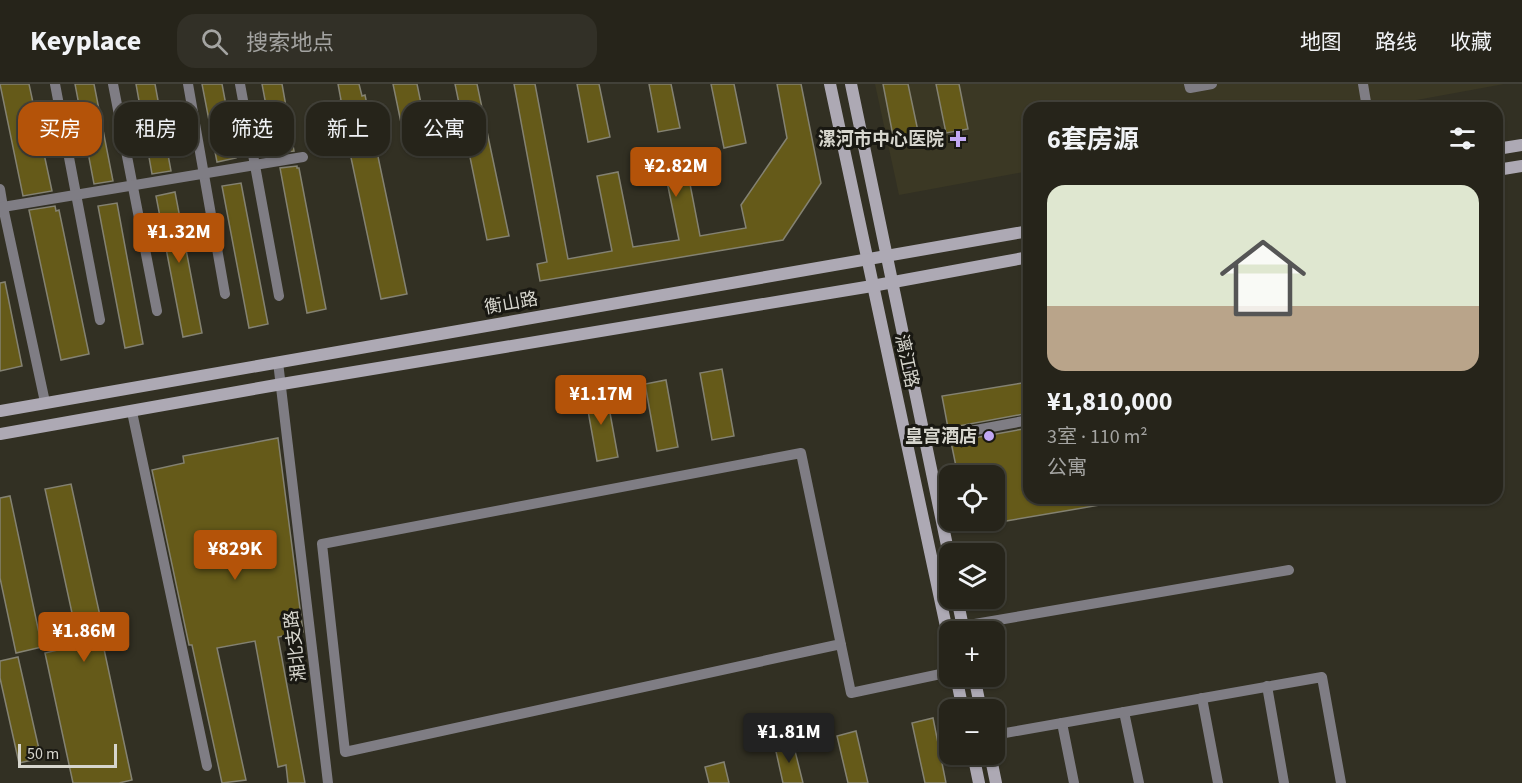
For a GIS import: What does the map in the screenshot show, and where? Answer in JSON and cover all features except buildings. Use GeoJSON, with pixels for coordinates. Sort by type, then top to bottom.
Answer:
{"type":"FeatureCollection","features":[{"type":"Feature","properties":{"kind":"street"},"geometry":{"type":"LineString","coordinates":[[55,84],[100,320]]}},
{"type":"Feature","properties":{"kind":"street"},"geometry":{"type":"LineString","coordinates":[[113,84],[157,311]]}},
{"type":"Feature","properties":{"kind":"street"},"geometry":{"type":"LineString","coordinates":[[188,84],[225,294]]}},
{"type":"Feature","properties":{"kind":"street"},"geometry":{"type":"LineString","coordinates":[[240,84],[279,296]]}},
{"type":"Feature","properties":{"kind":"street","name":"漓江路"},"geometry":{"type":"LineString","coordinates":[[830,84],[945,621]]}},
{"type":"Feature","properties":{"kind":"street","name":"漓江路"},"geometry":{"type":"LineString","coordinates":[[851,84],[946,543]]}},
{"type":"Feature","properties":{"kind":"street"},"geometry":{"type":"LineString","coordinates":[[1189,84],[1190,88],[1212,84]]}},
{"type":"Feature","properties":{"kind":"street"},"geometry":{"type":"LineString","coordinates":[[1363,84],[1366,102]]}},
{"type":"Feature","properties":{"kind":"street"},"geometry":{"type":"LineString","coordinates":[[1503,148],[1522,145]]}},
{"type":"Feature","properties":{"kind":"street"},"geometry":{"type":"LineString","coordinates":[[3,207],[303,157]]}},
{"type":"Feature","properties":{"kind":"street"},"geometry":{"type":"LineString","coordinates":[[1503,169],[1522,166]]}},
{"type":"Feature","properties":{"kind":"street"},"geometry":{"type":"LineString","coordinates":[[0,189],[45,402]]}},
{"type":"Feature","properties":{"kind":"street","name":"衡山路"},"geometry":{"type":"LineString","coordinates":[[0,411],[1023,232]]}},
{"type":"Feature","properties":{"kind":"street"},"geometry":{"type":"LineString","coordinates":[[0,434],[282,384],[892,283],[1023,258]]}},
{"type":"Feature","properties":{"kind":"street","name":"湘北支路"},"geometry":{"type":"LineString","coordinates":[[278,362],[328,783]]}},
{"type":"Feature","properties":{"kind":"street"},"geometry":{"type":"LineString","coordinates":[[132,412],[207,766]]}},
{"type":"Feature","properties":{"kind":"street"},"geometry":{"type":"LineString","coordinates":[[906,443],[1023,421]]}},
{"type":"Feature","properties":{"kind":"street"},"geometry":{"type":"LineString","coordinates":[[841,644],[345,752],[322,544],[801,453],[841,644],[851,693],[939,674]]}},
{"type":"Feature","properties":{"kind":"street"},"geometry":{"type":"LineString","coordinates":[[1005,622],[1289,570]]}},
{"type":"Feature","properties":{"kind":"street"},"geometry":{"type":"LineString","coordinates":[[1005,733],[1322,676],[1341,783]]}},
{"type":"Feature","properties":{"kind":"street"},"geometry":{"type":"LineString","coordinates":[[1267,686],[1284,783]]}},
{"type":"Feature","properties":{"kind":"street"},"geometry":{"type":"LineString","coordinates":[[1202,698],[1218,783]]}},
{"type":"Feature","properties":{"kind":"street"},"geometry":{"type":"LineString","coordinates":[[1124,712],[1139,783]]}},
{"type":"Feature","properties":{"kind":"street"},"geometry":{"type":"LineString","coordinates":[[1062,723],[1074,783]]}},
{"type":"Feature","properties":{"kind":"street"},"geometry":{"type":"LineString","coordinates":[[975,765],[979,783]]}},
{"type":"Feature","properties":{"kind":"street"},"geometry":{"type":"LineString","coordinates":[[992,765],[996,783]]}},
{"type":"Feature","properties":{"kind":"shaded area","name":"漯河市中心医院"},"geometry":{"type":"Polygon","coordinates":[[[875,84],[1504,84],[1406,102],[1023,102],[1023,172],[899,195],[875,84]]]}},
{"type":"Feature","properties":{"kind":"place","name":"漯河市中心医院"},"geometry":{"type":"Point","coordinates":[958,139]}},
{"type":"Feature","properties":{"kind":"place","name":"皇宫酒店"},"geometry":{"type":"Point","coordinates":[989,436]}}]}
